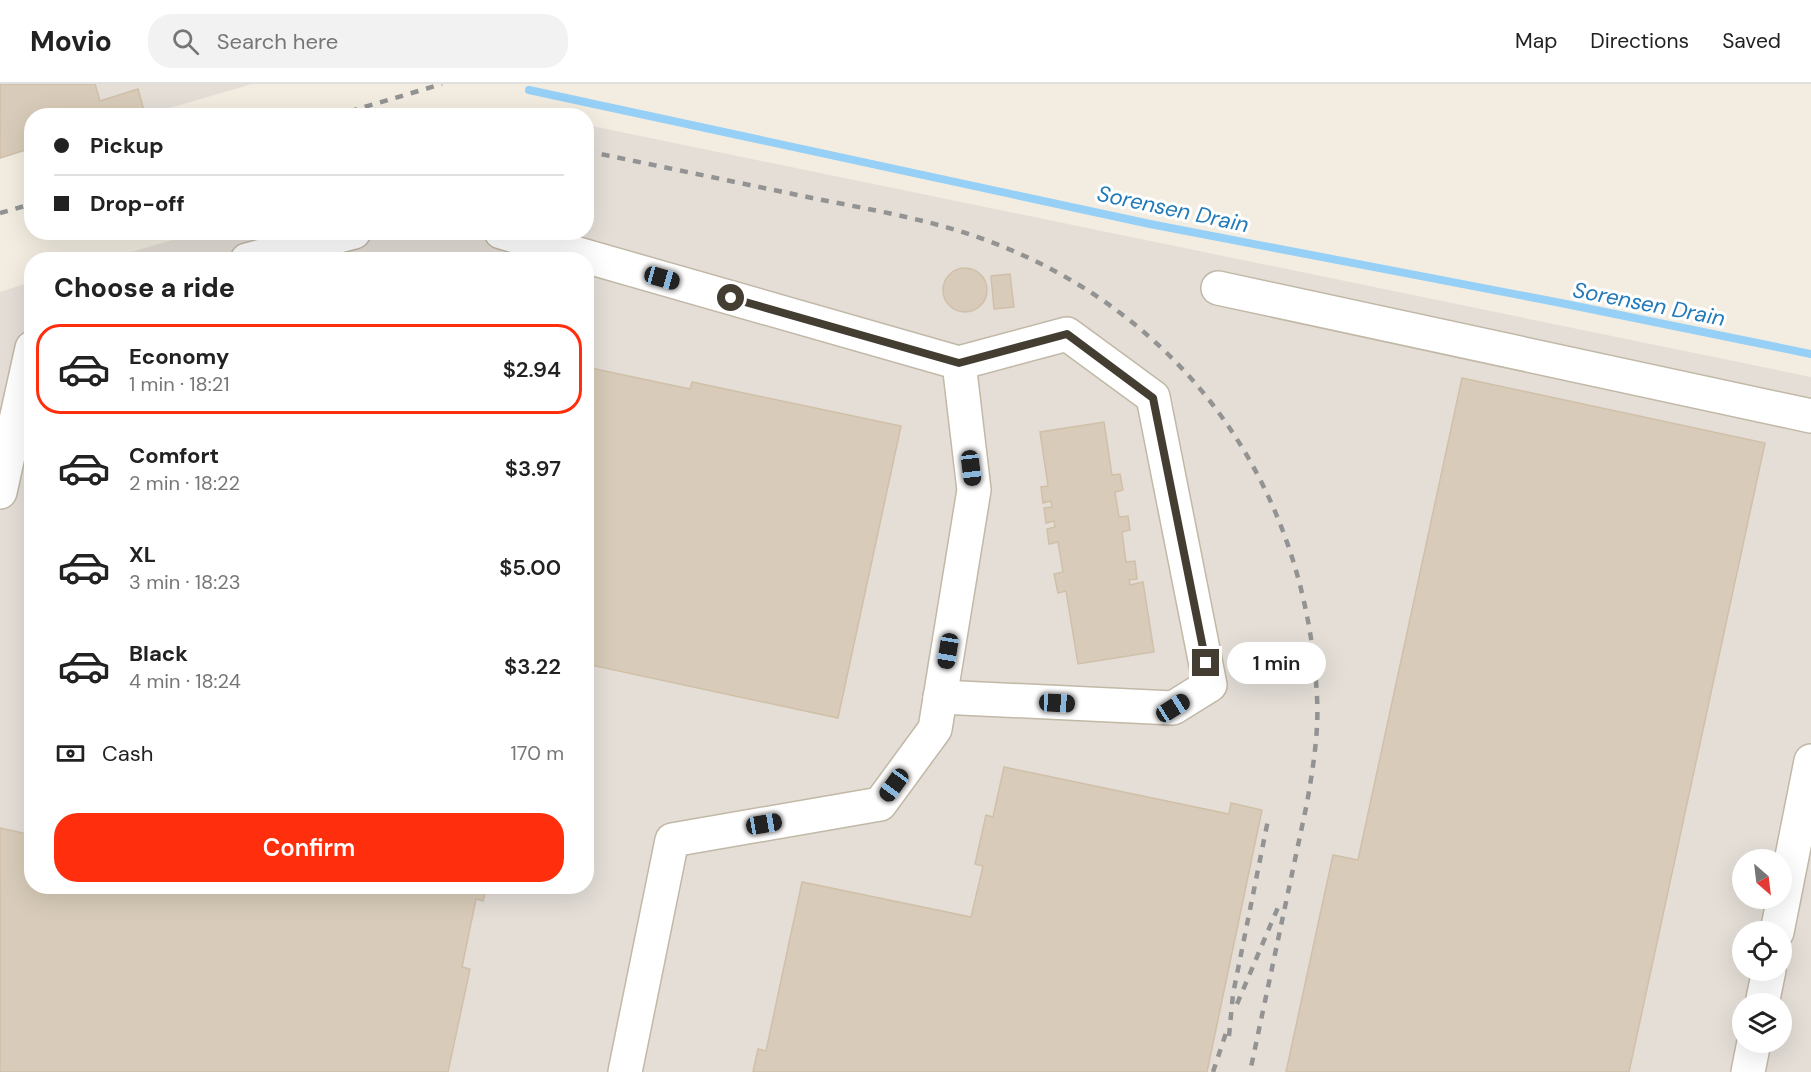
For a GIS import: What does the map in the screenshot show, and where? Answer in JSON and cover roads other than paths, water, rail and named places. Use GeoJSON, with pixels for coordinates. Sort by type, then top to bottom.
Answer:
{"type":"FeatureCollection","features":[{"type":"Feature","properties":{"kind":"lane"},"geometry":{"type":"LineString","coordinates":[[278,252],[323,240]]}},
{"type":"Feature","properties":{"kind":"lane"},"geometry":{"type":"LineString","coordinates":[[529,240],[571,252]]}},
{"type":"Feature","properties":{"kind":"lane"},"geometry":{"type":"LineString","coordinates":[[594,259],[959,363],[1067,334],[1153,398],[1210,685],[1173,708],[940,697]]}},
{"type":"Feature","properties":{"kind":"lane"},"geometry":{"type":"LineString","coordinates":[[1218,288],[1811,416]]}},
{"type":"Feature","properties":{"kind":"lane"},"geometry":{"type":"LineString","coordinates":[[625,1072],[672,840],[880,804],[935,729],[974,490],[959,363]]}},
{"type":"Feature","properties":{"kind":"lane"},"geometry":{"type":"LineString","coordinates":[[0,492],[10,398],[24,366]]}},
{"type":"Feature","properties":{"kind":"lane"},"geometry":{"type":"LineString","coordinates":[[1779,921],[1811,761]]}},
{"type":"Feature","properties":{"kind":"lane"},"geometry":{"type":"LineString","coordinates":[[1748,1072],[1752,1053]]}},
{"type":"Feature","properties":{"kind":"waterway","name":"Sorensen Drain"},"geometry":{"type":"LineString","coordinates":[[529,90],[1150,224],[1811,354]]}},
{"type":"Feature","properties":{"kind":"railway"},"geometry":{"type":"LineString","coordinates":[[361,108],[442,84]]}},
{"type":"Feature","properties":{"kind":"railway"},"geometry":{"type":"LineString","coordinates":[[594,153],[902,216],[986,240],[1057,272],[1120,313],[1175,361],[1222,417],[1260,479],[1289,547],[1308,620],[1317,697],[1316,737],[1307,803],[1250,1072]]}},
{"type":"Feature","properties":{"kind":"railway"},"geometry":{"type":"LineString","coordinates":[[0,213],[24,206]]}},
{"type":"Feature","properties":{"kind":"railway"},"geometry":{"type":"LineString","coordinates":[[1229,1036],[1233,994],[1268,820]]}},
{"type":"Feature","properties":{"kind":"railway"},"geometry":{"type":"LineString","coordinates":[[1237,1004],[1279,905]]}},
{"type":"Feature","properties":{"kind":"railway"},"geometry":{"type":"LineString","coordinates":[[1213,1072],[1228,1027]]}}]}
